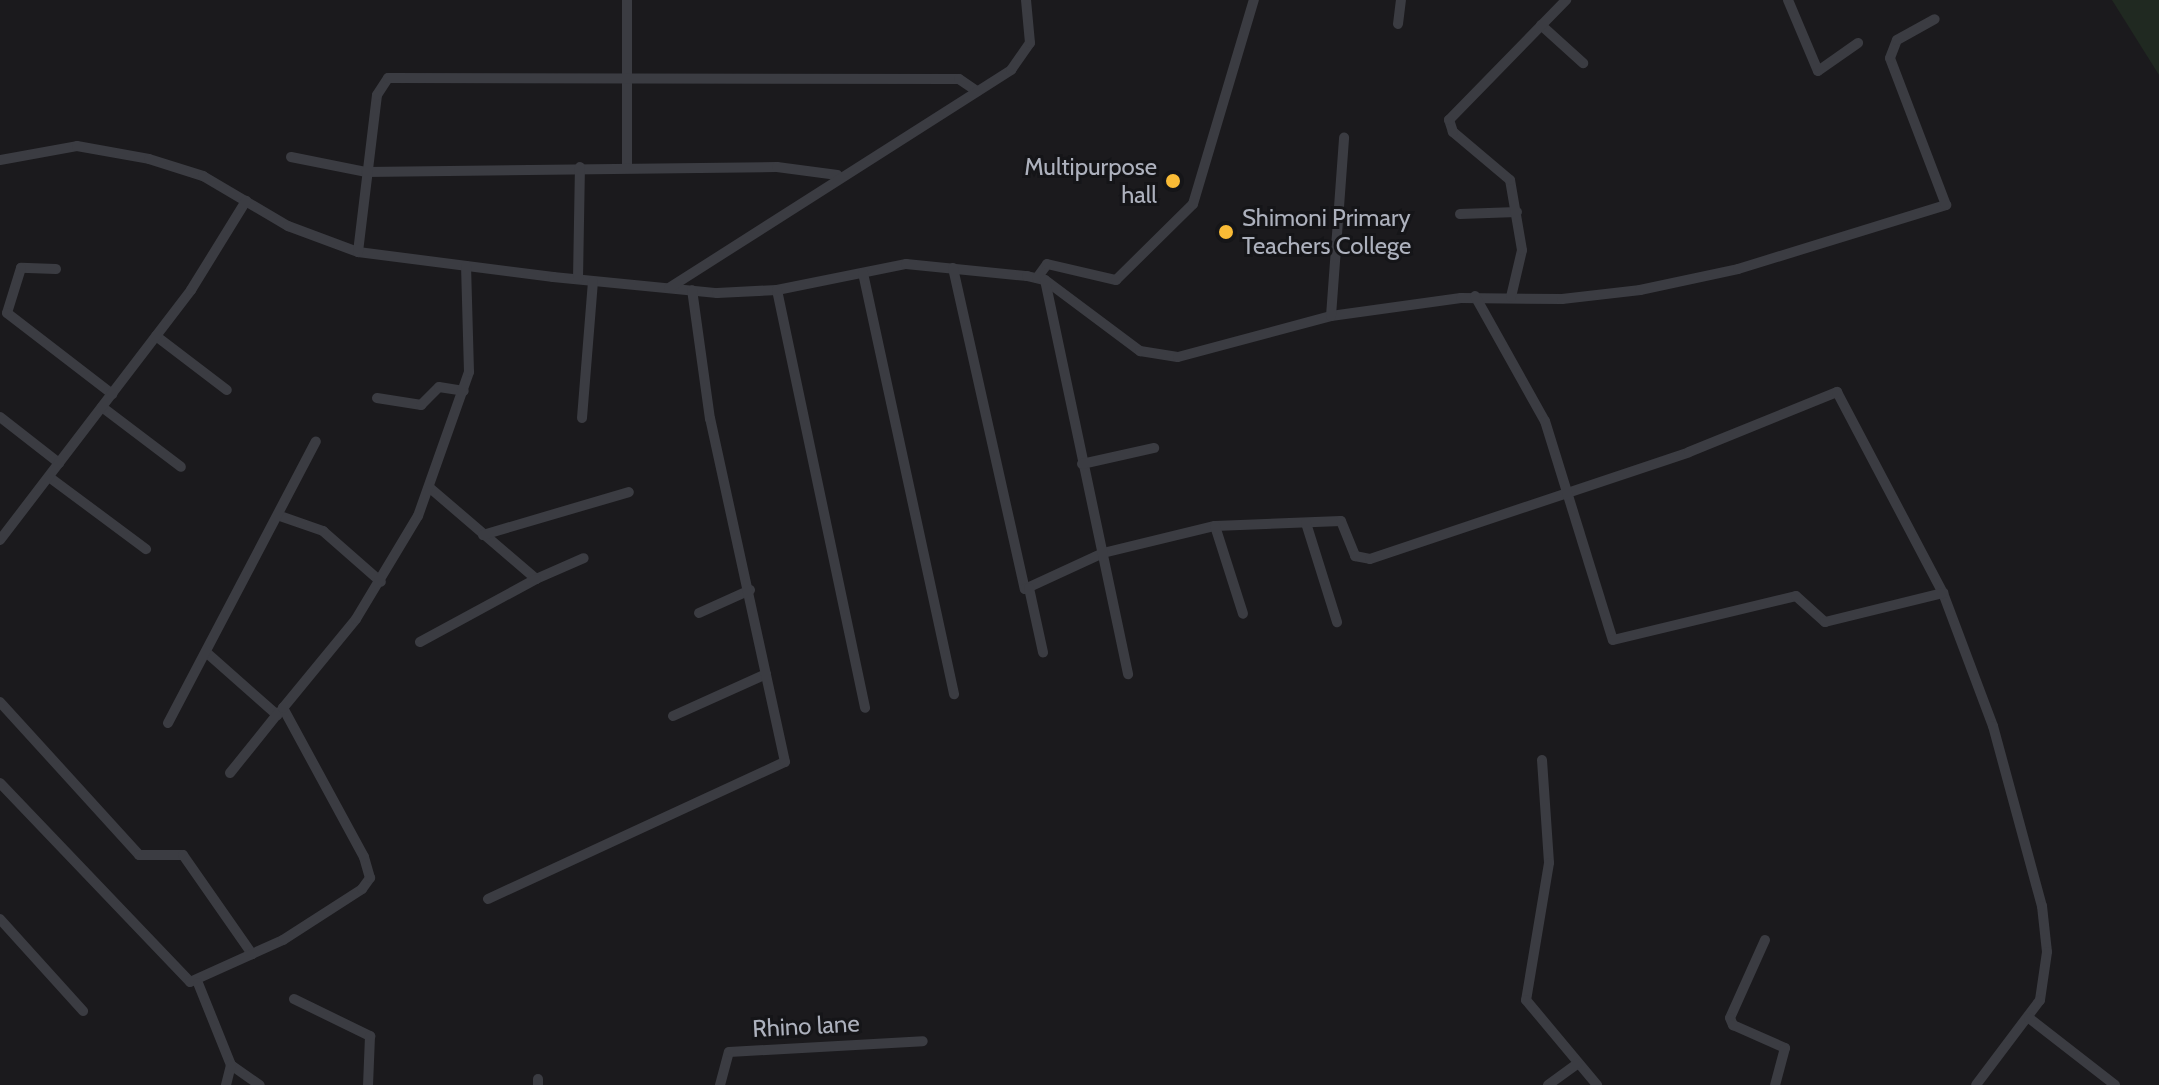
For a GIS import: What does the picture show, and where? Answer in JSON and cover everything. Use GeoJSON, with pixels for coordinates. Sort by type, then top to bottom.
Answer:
{"type":"FeatureCollection","features":[{"type":"Feature","properties":{"kind":"street"},"geometry":{"type":"LineString","coordinates":[[627,0],[627,167]]}},
{"type":"Feature","properties":{"kind":"street"},"geometry":{"type":"LineString","coordinates":[[669,288],[837,175],[977,91],[1026,54],[1026,0]]}},
{"type":"Feature","properties":{"kind":"street"},"geometry":{"type":"LineString","coordinates":[[1128,674],[1041,279],[1047,264],[1116,280],[1193,204],[1254,0]]}},
{"type":"Feature","properties":{"kind":"street"},"geometry":{"type":"LineString","coordinates":[[1398,24],[1401,0]]}},
{"type":"Feature","properties":{"kind":"street"},"geometry":{"type":"LineString","coordinates":[[1511,297],[1521,265],[1517,212],[1508,177],[1453,132],[1449,120],[1565,0]]}},
{"type":"Feature","properties":{"kind":"street"},"geometry":{"type":"LineString","coordinates":[[1788,0],[1818,71],[1858,43]]}},
{"type":"Feature","properties":{"kind":"street"},"geometry":{"type":"LineString","coordinates":[[0,160],[77,146],[113,151],[203,176],[246,201],[358,252],[593,281],[692,290],[777,290],[906,264],[1041,279],[1132,347],[1163,356],[1220,350],[1331,316],[1475,296],[1600,297],[1738,269],[1946,205],[1890,58],[1897,40],[1935,19]]}},
{"type":"Feature","properties":{"kind":"street"},"geometry":{"type":"LineString","coordinates":[[1541,25],[1583,63]]}},
{"type":"Feature","properties":{"kind":"street"},"geometry":{"type":"LineString","coordinates":[[358,252],[378,88],[388,78],[959,79],[977,91]]}},
{"type":"Feature","properties":{"kind":"street"},"geometry":{"type":"LineString","coordinates":[[1331,316],[1344,137]]}},
{"type":"Feature","properties":{"kind":"street"},"geometry":{"type":"LineString","coordinates":[[291,157],[366,172],[580,167],[816,168],[837,175]]}},
{"type":"Feature","properties":{"kind":"street"},"geometry":{"type":"LineString","coordinates":[[578,279],[580,167]]}},
{"type":"Feature","properties":{"kind":"street"},"geometry":{"type":"LineString","coordinates":[[0,540],[156,336],[246,201]]}},
{"type":"Feature","properties":{"kind":"street"},"geometry":{"type":"LineString","coordinates":[[1460,214],[1517,212]]}},
{"type":"Feature","properties":{"kind":"street"},"geometry":{"type":"LineString","coordinates":[[230,773],[381,582],[430,488],[464,391],[471,340],[466,266]]}},
{"type":"Feature","properties":{"kind":"street"},"geometry":{"type":"LineString","coordinates":[[56,269],[21,268],[7,313],[112,394]]}},
{"type":"Feature","properties":{"kind":"street"},"geometry":{"type":"LineString","coordinates":[[953,268],[1020,581],[1029,588],[1043,652]]}},
{"type":"Feature","properties":{"kind":"street"},"geometry":{"type":"LineString","coordinates":[[863,273],[954,694]]}},
{"type":"Feature","properties":{"kind":"street"},"geometry":{"type":"LineString","coordinates":[[582,418],[593,281]]}},
{"type":"Feature","properties":{"kind":"street"},"geometry":{"type":"LineString","coordinates":[[488,899],[782,766],[750,590],[710,419],[692,290]]}},
{"type":"Feature","properties":{"kind":"street"},"geometry":{"type":"LineString","coordinates":[[777,290],[865,708]]}},
{"type":"Feature","properties":{"kind":"street"},"geometry":{"type":"LineString","coordinates":[[1475,296],[1545,421],[1569,492],[1604,629],[1620,642],[1796,596],[1825,622],[1943,593]]}},
{"type":"Feature","properties":{"kind":"street"},"geometry":{"type":"LineString","coordinates":[[156,336],[227,390]]}},
{"type":"Feature","properties":{"kind":"street"},"geometry":{"type":"LineString","coordinates":[[377,398],[421,405],[439,387],[464,391]]}},
{"type":"Feature","properties":{"kind":"street"},"geometry":{"type":"LineString","coordinates":[[1029,588],[1103,553],[1215,526],[1341,521],[1355,556],[1370,559],[1770,422],[1834,391],[1943,593],[1993,726],[2042,906],[2047,978],[2029,1018],[1976,1085]]}},
{"type":"Feature","properties":{"kind":"street"},"geometry":{"type":"LineString","coordinates":[[102,407],[181,467]]}},
{"type":"Feature","properties":{"kind":"street"},"geometry":{"type":"LineString","coordinates":[[0,417],[59,463]]}},
{"type":"Feature","properties":{"kind":"street"},"geometry":{"type":"LineString","coordinates":[[168,723],[280,516],[316,441]]}},
{"type":"Feature","properties":{"kind":"street"},"geometry":{"type":"LineString","coordinates":[[1082,464],[1154,448]]}},
{"type":"Feature","properties":{"kind":"street"},"geometry":{"type":"LineString","coordinates":[[49,477],[146,549]]}},
{"type":"Feature","properties":{"kind":"street"},"geometry":{"type":"LineString","coordinates":[[430,488],[536,579]]}},
{"type":"Feature","properties":{"kind":"street"},"geometry":{"type":"LineString","coordinates":[[483,535],[629,492]]}},
{"type":"Feature","properties":{"kind":"street"},"geometry":{"type":"LineString","coordinates":[[280,516],[323,531],[381,582]]}},
{"type":"Feature","properties":{"kind":"street"},"geometry":{"type":"LineString","coordinates":[[1306,523],[1337,622]]}},
{"type":"Feature","properties":{"kind":"street"},"geometry":{"type":"LineString","coordinates":[[1215,526],[1243,614]]}},
{"type":"Feature","properties":{"kind":"street"},"geometry":{"type":"LineString","coordinates":[[420,642],[536,579],[584,558]]}},
{"type":"Feature","properties":{"kind":"street"},"geometry":{"type":"LineString","coordinates":[[699,613],[750,590]]}},
{"type":"Feature","properties":{"kind":"street"},"geometry":{"type":"LineString","coordinates":[[198,983],[348,901],[370,878],[280,712],[207,653]]}},
{"type":"Feature","properties":{"kind":"street"},"geometry":{"type":"LineString","coordinates":[[673,716],[766,674]]}},
{"type":"Feature","properties":{"kind":"street"},"geometry":{"type":"LineString","coordinates":[[0,702],[139,855],[183,855],[252,954]]}},
{"type":"Feature","properties":{"kind":"street"},"geometry":{"type":"LineString","coordinates":[[1542,760],[1549,863],[1526,1000],[1597,1085]]}},
{"type":"Feature","properties":{"kind":"street"},"geometry":{"type":"LineString","coordinates":[[0,783],[179,976],[198,983],[231,1065],[260,1085]]}},
{"type":"Feature","properties":{"kind":"street"},"geometry":{"type":"LineString","coordinates":[[0,919],[83,1011]]}},
{"type":"Feature","properties":{"kind":"street"},"geometry":{"type":"LineString","coordinates":[[1765,940],[1730,1018],[1785,1048],[1775,1085]]}},
{"type":"Feature","properties":{"kind":"street"},"geometry":{"type":"LineString","coordinates":[[294,999],[370,1036],[368,1085]]}},
{"type":"Feature","properties":{"kind":"street"},"geometry":{"type":"LineString","coordinates":[[2029,1018],[2115,1085]]}},
{"type":"Feature","properties":{"kind":"street","name":"Rhino lane"},"geometry":{"type":"LineString","coordinates":[[720,1085],[729,1052],[923,1041]]}},
{"type":"Feature","properties":{"kind":"street"},"geometry":{"type":"LineString","coordinates":[[1548,1085],[1577,1064]]}},
{"type":"Feature","properties":{"kind":"street"},"geometry":{"type":"LineString","coordinates":[[226,1085],[231,1065]]}},
{"type":"Feature","properties":{"kind":"shaded area"},"geometry":{"type":"Polygon","coordinates":[[[2112,0],[2159,0],[2159,75],[2112,0]]]}},
{"type":"Feature","properties":{"kind":"place","name":"Multipurpose hall"},"geometry":{"type":"Point","coordinates":[1173,181]}},
{"type":"Feature","properties":{"kind":"place","name":"Shimoni Primary Teachers College"},"geometry":{"type":"Point","coordinates":[1226,232]}}]}
